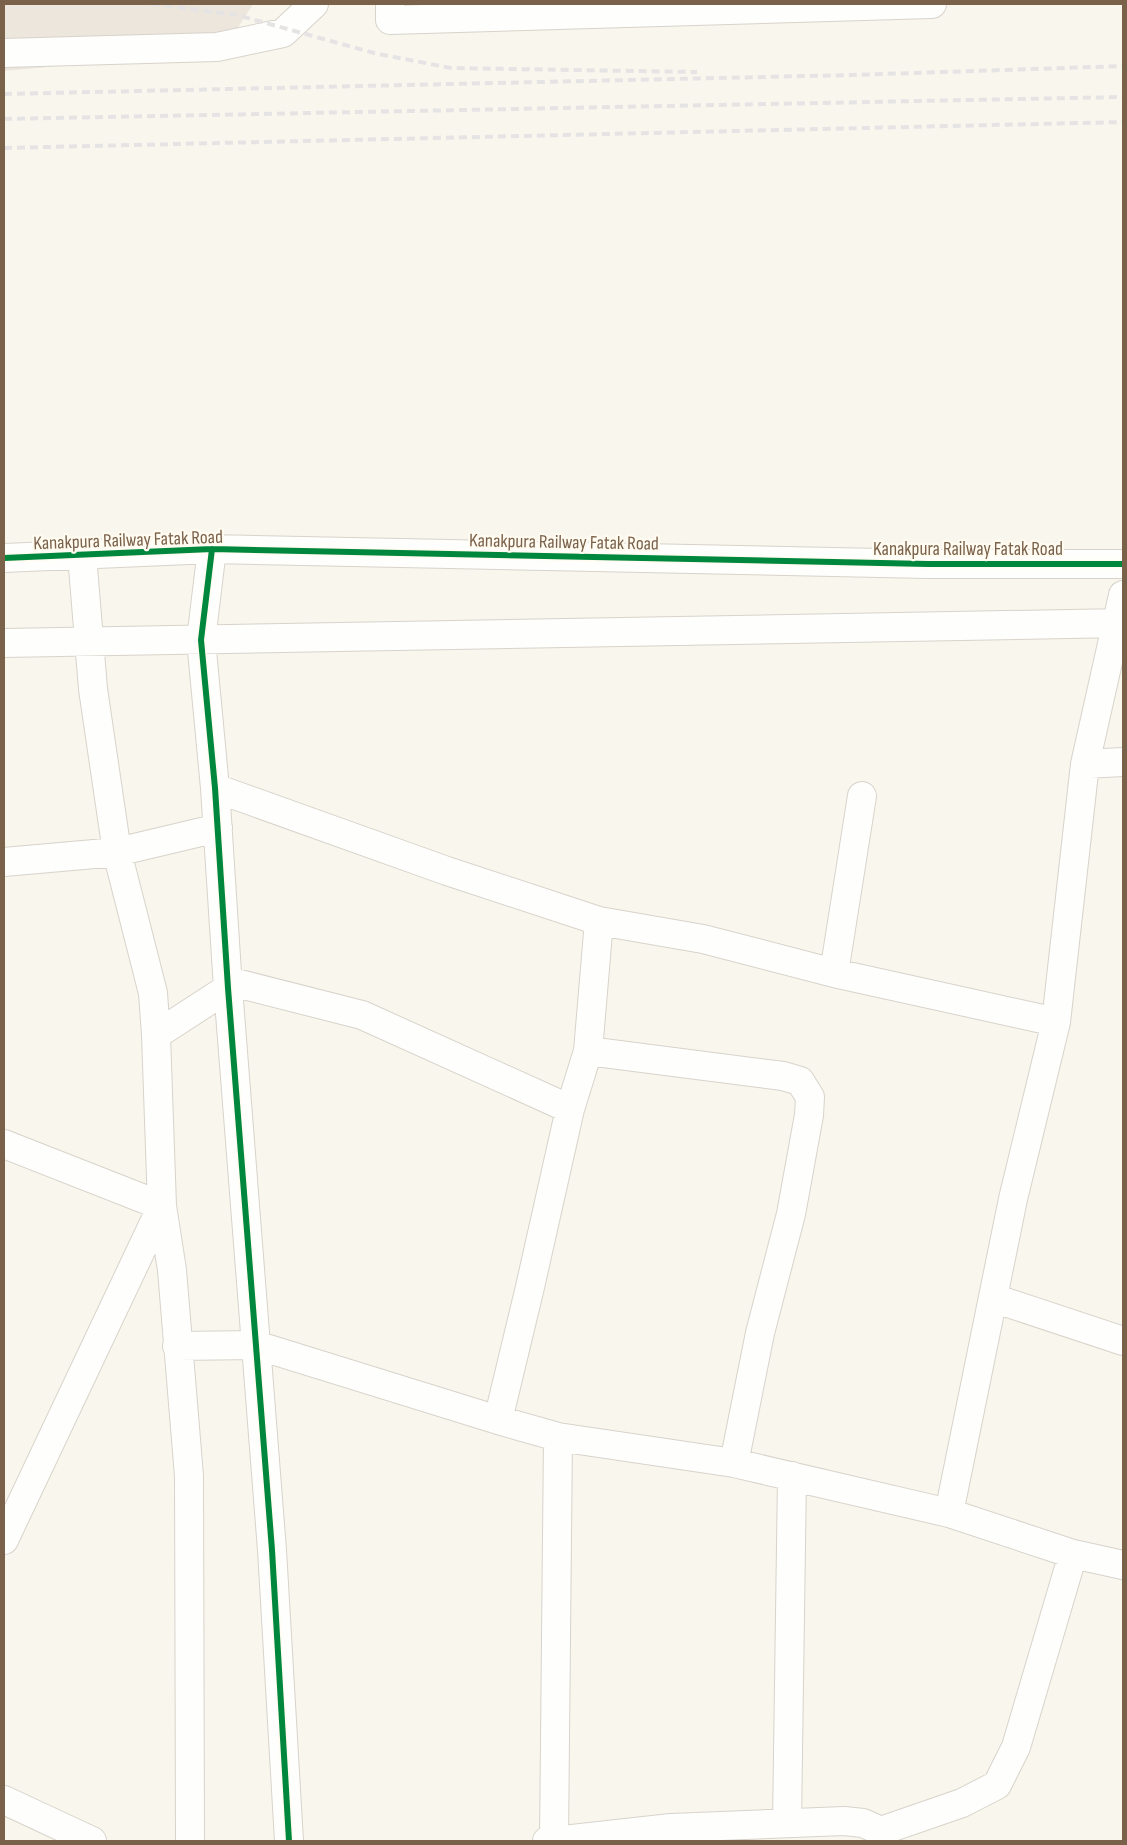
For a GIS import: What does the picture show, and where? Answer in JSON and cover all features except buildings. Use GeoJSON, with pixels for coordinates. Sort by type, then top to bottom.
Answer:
{"type":"FeatureCollection","features":[{"type":"Feature","properties":{"kind":"street"},"geometry":{"type":"LineString","coordinates":[[4,52],[217,47],[282,33],[314,4]]}},
{"type":"Feature","properties":{"kind":"street"},"geometry":{"type":"LineString","coordinates":[[390,4],[390,20],[932,4]]}},
{"type":"Feature","properties":{"kind":"street"},"geometry":{"type":"LineString","coordinates":[[212,549],[201,640],[215,788],[228,988],[272,1550],[289,1841]]}},
{"type":"Feature","properties":{"kind":"street","name":"Kanakpura Railway Fatak Road"},"geometry":{"type":"LineString","coordinates":[[4,558],[212,549],[928,564],[1123,564]]}},
{"type":"Feature","properties":{"kind":"street"},"geometry":{"type":"LineString","coordinates":[[82,555],[93,689],[118,852],[152,993],[156,1035],[162,1206],[172,1270],[189,1476],[190,1841]]}},
{"type":"Feature","properties":{"kind":"street"},"geometry":{"type":"LineString","coordinates":[[949,1513],[1013,1199],[1056,1022],[1085,764],[1120,623],[1123,595]]}},
{"type":"Feature","properties":{"kind":"street"},"geometry":{"type":"LineString","coordinates":[[4,643],[1120,623]]}},
{"type":"Feature","properties":{"kind":"street"},"geometry":{"type":"LineString","coordinates":[[1085,764],[1123,762]]}},
{"type":"Feature","properties":{"kind":"street"},"geometry":{"type":"LineString","coordinates":[[215,788],[447,871],[599,921],[704,939],[834,974],[1056,1022]]}},
{"type":"Feature","properties":{"kind":"street"},"geometry":{"type":"LineString","coordinates":[[834,974],[862,796]]}},
{"type":"Feature","properties":{"kind":"street"},"geometry":{"type":"LineString","coordinates":[[4,862],[118,852],[218,828]]}},
{"type":"Feature","properties":{"kind":"street"},"geometry":{"type":"LineString","coordinates":[[498,1420],[570,1109],[588,1051],[599,921]]}},
{"type":"Feature","properties":{"kind":"street"},"geometry":{"type":"LineString","coordinates":[[156,1035],[236,983],[362,1015],[570,1109]]}},
{"type":"Feature","properties":{"kind":"street"},"geometry":{"type":"LineString","coordinates":[[588,1051],[783,1076],[800,1081],[810,1097],[809,1115],[791,1214],[760,1332],[734,1464]]}},
{"type":"Feature","properties":{"kind":"street"},"geometry":{"type":"LineString","coordinates":[[4,1144],[162,1206]]}},
{"type":"Feature","properties":{"kind":"street"},"geometry":{"type":"LineString","coordinates":[[4,1540],[162,1206]]}},
{"type":"Feature","properties":{"kind":"street"},"geometry":{"type":"LineString","coordinates":[[993,1298],[1123,1341]]}},
{"type":"Feature","properties":{"kind":"street"},"geometry":{"type":"LineString","coordinates":[[177,1346],[256,1345],[558,1437],[734,1464],[792,1476],[949,1513],[1073,1554],[1123,1565]]}},
{"type":"Feature","properties":{"kind":"street"},"geometry":{"type":"LineString","coordinates":[[558,1437],[550,1841],[671,1828],[844,1821],[863,1823],[882,1836],[962,1803],[997,1785],[1016,1747],[1073,1554]]}},
{"type":"Feature","properties":{"kind":"street"},"geometry":{"type":"LineString","coordinates":[[787,1823],[792,1476]]}},
{"type":"Feature","properties":{"kind":"street"},"geometry":{"type":"LineString","coordinates":[[4,1800],[92,1841]]}},
{"type":"Feature","properties":{"kind":"shaded area"},"geometry":{"type":"Polygon","coordinates":[[[4,4],[253,4],[223,51],[4,71],[4,4]]]}},
{"type":"Feature","properties":{"kind":"railway"},"geometry":{"type":"LineString","coordinates":[[152,4],[237,15],[374,53],[451,68],[697,72]]}},
{"type":"Feature","properties":{"kind":"railway"},"geometry":{"type":"LineString","coordinates":[[4,94],[853,75],[1123,66]]}},
{"type":"Feature","properties":{"kind":"railway"},"geometry":{"type":"LineString","coordinates":[[4,119],[1123,97]]}},
{"type":"Feature","properties":{"kind":"railway"},"geometry":{"type":"LineString","coordinates":[[4,148],[1123,122]]}},
{"type":"Feature","properties":{"kind":"cycle path"},"geometry":{"type":"LineString","coordinates":[[212,549],[201,640],[215,788],[228,988],[272,1550],[289,1841]]}},
{"type":"Feature","properties":{"kind":"cycle path"},"geometry":{"type":"LineString","coordinates":[[4,558],[212,549],[928,564],[1123,564]]}}]}
